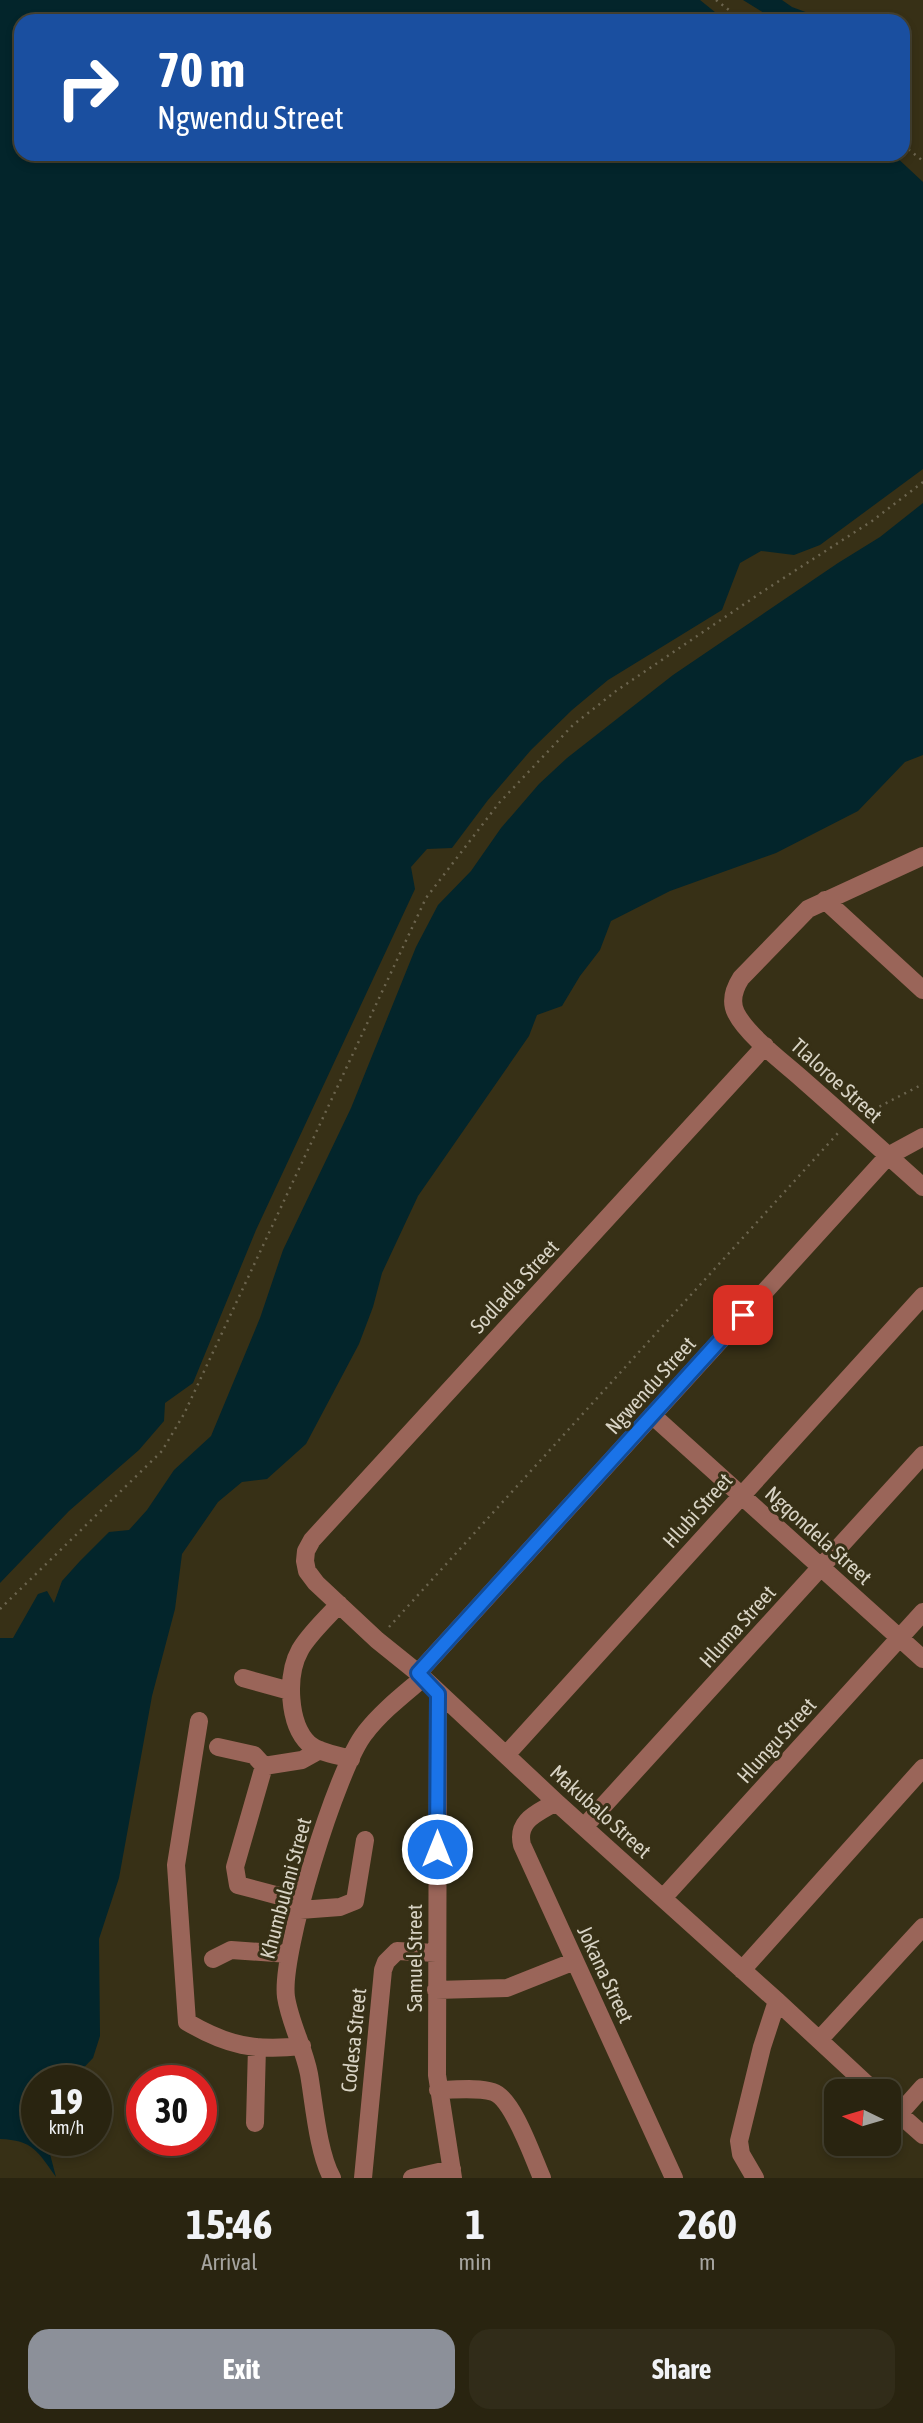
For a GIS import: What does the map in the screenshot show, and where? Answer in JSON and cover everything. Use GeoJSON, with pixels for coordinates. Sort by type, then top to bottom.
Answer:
{"type":"FeatureCollection","features":[{"type":"Feature","properties":{"kind":"street"},"geometry":{"type":"LineString","coordinates":[[923,856],[825,900],[923,990]]}},
{"type":"Feature","properties":{"kind":"street","name":"Tlaloroe Street"},"geometry":{"type":"LineString","coordinates":[[825,900],[798,918],[748,970],[735,987],[734,1010],[765,1046],[923,1187]]}},
{"type":"Feature","properties":{"kind":"street","name":"Sodladla Street"},"geometry":{"type":"LineString","coordinates":[[304,1561],[306,1551],[313,1540],[765,1046]]}},
{"type":"Feature","properties":{"kind":"street","name":"Ngwendu Street"},"geometry":{"type":"LineString","coordinates":[[421,1676],[652,1415],[888,1156],[923,1137]]}},
{"type":"Feature","properties":{"kind":"street","name":"Hlubi Street"},"geometry":{"type":"LineString","coordinates":[[506,1755],[923,1296]]}},
{"type":"Feature","properties":{"kind":"street","name":"Ngqondela Street"},"geometry":{"type":"LineString","coordinates":[[652,1415],[923,1659]]}},
{"type":"Feature","properties":{"kind":"street","name":"Hluma Street"},"geometry":{"type":"LineString","coordinates":[[584,1827],[923,1455]]}},
{"type":"Feature","properties":{"kind":"street","name":"Makubalo Street"},"geometry":{"type":"LineString","coordinates":[[304,1561],[307,1572],[377,1640],[421,1676],[861,2079]]}},
{"type":"Feature","properties":{"kind":"street"},"geometry":{"type":"LineString","coordinates":[[339,1604],[300,1648],[293,1667],[290,1690],[291,1702],[301,1731],[309,1744],[351,1759]]}},
{"type":"Feature","properties":{"kind":"street","name":"Hlungu Street"},"geometry":{"type":"LineString","coordinates":[[663,1898],[923,1612]]}},
{"type":"Feature","properties":{"kind":"street","name":"Khumbulani Street"},"geometry":{"type":"LineString","coordinates":[[332,2178],[324,2157],[308,2067],[286,1998],[286,1964],[325,1822],[351,1759],[363,1734],[421,1676]]}},
{"type":"Feature","properties":{"kind":"street"},"geometry":{"type":"LineString","coordinates":[[243,1678],[290,1690]]}},
{"type":"Feature","properties":{"kind":"street","name":"Samuel Street"},"geometry":{"type":"LineString","coordinates":[[438,1694],[438,2090],[452,2174]]}},
{"type":"Feature","properties":{"kind":"street"},"geometry":{"type":"LineString","coordinates":[[200,1721],[176,1865],[187,2022],[229,2043],[257,2047],[302,2046]]}},
{"type":"Feature","properties":{"kind":"street"},"geometry":{"type":"LineString","coordinates":[[218,1747],[254,1755],[264,1766]]}},
{"type":"Feature","properties":{"kind":"street"},"geometry":{"type":"LineString","coordinates":[[264,1766],[302,1760],[320,1750]]}},
{"type":"Feature","properties":{"kind":"street"},"geometry":{"type":"LineString","coordinates":[[264,1766],[235,1867],[238,1885],[301,1906],[340,1907],[355,1901],[365,1840]]}},
{"type":"Feature","properties":{"kind":"street"},"geometry":{"type":"LineString","coordinates":[[742,1969],[923,1768]]}},
{"type":"Feature","properties":{"kind":"street","name":"Jokana Street"},"geometry":{"type":"LineString","coordinates":[[556,1802],[525,1822],[520,1835],[522,1845],[674,2178]]}},
{"type":"Feature","properties":{"kind":"street"},"geometry":{"type":"LineString","coordinates":[[819,2040],[923,1927]]}},
{"type":"Feature","properties":{"kind":"street"},"geometry":{"type":"LineString","coordinates":[[213,1959],[231,1950],[289,1954]]}},
{"type":"Feature","properties":{"kind":"street","name":"Codesa Street"},"geometry":{"type":"LineString","coordinates":[[363,2178],[383,1970],[386,1962],[397,1951],[436,1953]]}},
{"type":"Feature","properties":{"kind":"street"},"geometry":{"type":"LineString","coordinates":[[436,1990],[508,1988],[575,1961]]}},
{"type":"Feature","properties":{"kind":"street"},"geometry":{"type":"LineString","coordinates":[[755,2178],[741,2154],[739,2141],[762,2047],[777,2001]]}},
{"type":"Feature","properties":{"kind":"street"},"geometry":{"type":"LineString","coordinates":[[255,2123],[257,2047]]}},
{"type":"Feature","properties":{"kind":"street"},"geometry":{"type":"LineString","coordinates":[[901,2104],[923,2087]]}},
{"type":"Feature","properties":{"kind":"street"},"geometry":{"type":"LineString","coordinates":[[438,2090],[498,2093],[511,2109],[542,2178]]}},
{"type":"Feature","properties":{"kind":"street"},"geometry":{"type":"LineString","coordinates":[[901,2115],[923,2135]]}},
{"type":"Feature","properties":{"kind":"street"},"geometry":{"type":"LineString","coordinates":[[412,2178],[452,2174]]}},
{"type":"Feature","properties":{"kind":"path"},"geometry":{"type":"LineString","coordinates":[[716,0],[734,14]]}},
{"type":"Feature","properties":{"kind":"path"},"geometry":{"type":"LineString","coordinates":[[0,1609],[162,1451],[201,1381],[426,898],[499,803],[573,724],[616,691],[872,521],[923,482]]}},
{"type":"Feature","properties":{"kind":"path"},"geometry":{"type":"LineString","coordinates":[[377,1640],[851,1122],[923,1084]]}},
{"type":"Feature","properties":{"kind":"water"},"geometry":{"type":"Polygon","coordinates":[[[0,0],[700,0],[717,14],[14,14],[14,161],[900,161],[923,182],[923,469],[820,545],[794,555],[761,551],[740,563],[722,610],[608,680],[531,750],[452,848],[427,849],[411,867],[415,889],[256,1230],[193,1383],[165,1403],[164,1421],[139,1450],[69,1511],[0,1583],[0,0]]]}},
{"type":"Feature","properties":{"kind":"water"},"geometry":{"type":"Polygon","coordinates":[[[743,0],[782,0],[811,14],[766,14],[743,0]]]}},
{"type":"Feature","properties":{"kind":"water"},"geometry":{"type":"Polygon","coordinates":[[[923,503],[923,755],[905,762],[858,811],[776,853],[670,891],[611,921],[600,950],[562,1006],[537,1015],[529,1036],[418,1196],[382,1273],[359,1344],[306,1444],[267,1479],[242,1482],[218,1502],[182,1554],[175,1609],[152,1696],[119,1878],[99,1939],[100,2036],[93,2058],[86,2065],[21,2065],[21,2142],[0,2139],[0,1638],[13,1638],[38,1594],[47,1591],[54,1603],[62,1581],[80,1561],[109,1532],[129,1530],[147,1510],[174,1470],[211,1436],[260,1318],[283,1250],[351,1108],[416,947],[438,905],[471,871],[501,828],[539,784],[567,758],[673,675],[880,537],[923,503]]]}},
{"type":"Feature","properties":{"kind":"water"},"geometry":{"type":"Polygon","coordinates":[[[40,2156],[51,2156],[56,2177],[40,2156]]]}},
{"type":"Feature","properties":{"kind":"route"},"geometry":{"type":"LineString","coordinates":[[437,1849],[438,1694],[418,1673],[743,1315]]}}]}
